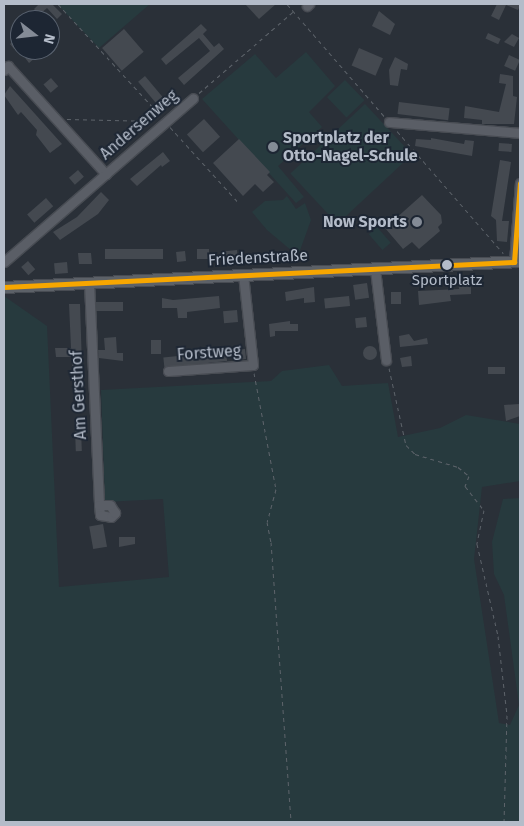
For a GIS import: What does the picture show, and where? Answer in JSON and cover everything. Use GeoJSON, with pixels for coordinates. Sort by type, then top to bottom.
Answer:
{"type":"FeatureCollection","features":[{"type":"Feature","properties":{"kind":"main road","name":"Friedenstraße"},"geometry":{"type":"LineString","coordinates":[[4,288],[515,262]]}},
{"type":"Feature","properties":{"kind":"street"},"geometry":{"type":"LineString","coordinates":[[6,68],[106,174]]}},
{"type":"Feature","properties":{"kind":"street","name":"Andersenweg"},"geometry":{"type":"LineString","coordinates":[[4,262],[193,98]]}},
{"type":"Feature","properties":{"kind":"street"},"geometry":{"type":"LineString","coordinates":[[389,122],[520,134]]}},
{"type":"Feature","properties":{"kind":"street"},"geometry":{"type":"LineString","coordinates":[[515,262],[520,183]]}},
{"type":"Feature","properties":{"kind":"street"},"geometry":{"type":"LineString","coordinates":[[374,269],[386,360]]}},
{"type":"Feature","properties":{"kind":"street","name":"Forstweg"},"geometry":{"type":"LineString","coordinates":[[168,371],[253,365],[243,275]]}},
{"type":"Feature","properties":{"kind":"street","name":"Am Gersthof"},"geometry":{"type":"LineString","coordinates":[[89,283],[100,505]]}},
{"type":"Feature","properties":{"kind":"path"},"geometry":{"type":"LineString","coordinates":[[58,4],[238,202]]}},
{"type":"Feature","properties":{"kind":"path"},"geometry":{"type":"LineString","coordinates":[[286,4],[515,262]]}},
{"type":"Feature","properties":{"kind":"path","name":"Andersenweg"},"geometry":{"type":"LineString","coordinates":[[193,98],[293,11]]}},
{"type":"Feature","properties":{"kind":"path"},"geometry":{"type":"LineString","coordinates":[[56,119],[166,122]]}},
{"type":"Feature","properties":{"kind":"path"},"geometry":{"type":"LineString","coordinates":[[386,360],[406,445],[415,454],[458,467],[469,476],[465,486],[484,510],[477,544],[498,636],[507,715],[504,822]]}},
{"type":"Feature","properties":{"kind":"path"},"geometry":{"type":"LineString","coordinates":[[253,365],[276,488],[267,522],[271,542],[291,822]]}},
{"type":"Feature","properties":{"kind":"green space"},"geometry":{"type":"Polygon","coordinates":[[[57,4],[150,4],[99,48],[57,4]]]}},
{"type":"Feature","properties":{"kind":"green space","name":"Sportplatz der Otto-Nagel-Schule"},"geometry":{"type":"Polygon","coordinates":[[[306,52],[335,86],[309,112],[322,127],[278,166],[304,197],[296,203],[202,99],[255,54],[276,78],[306,52]]]}},
{"type":"Feature","properties":{"kind":"green space"},"geometry":{"type":"Polygon","coordinates":[[[345,80],[364,100],[346,118],[327,97],[345,80]]]}},
{"type":"Feature","properties":{"kind":"green space"},"geometry":{"type":"Polygon","coordinates":[[[365,104],[412,154],[337,224],[290,174],[365,104]]]}},
{"type":"Feature","properties":{"kind":"green space"},"geometry":{"type":"Polygon","coordinates":[[[287,196],[296,209],[305,203],[311,220],[298,256],[267,230],[252,212],[265,201],[283,200],[287,196]]]}},
{"type":"Feature","properties":{"kind":"green space"},"geometry":{"type":"Polygon","coordinates":[[[377,227],[391,243],[382,250],[369,234],[377,227]]]}},
{"type":"Feature","properties":{"kind":"green space"},"geometry":{"type":"Polygon","coordinates":[[[4,296],[47,326],[59,587],[169,577],[163,499],[105,502],[101,390],[271,381],[282,371],[329,365],[342,386],[388,383],[398,437],[440,428],[466,415],[520,424],[520,481],[482,487],[474,559],[499,723],[510,725],[519,705],[504,595],[494,574],[492,542],[503,499],[520,498],[520,822],[4,822],[4,296]]]}},
{"type":"Feature","properties":{"kind":"building"},"geometry":{"type":"Polygon","coordinates":[[[39,4],[52,4],[58,10],[49,10],[47,8],[45,10],[34,9],[39,4]]]}},
{"type":"Feature","properties":{"kind":"building"},"geometry":{"type":"Polygon","coordinates":[[[245,4],[276,4],[259,19],[245,4]]]}},
{"type":"Feature","properties":{"kind":"building"},"geometry":{"type":"Polygon","coordinates":[[[497,4],[520,4],[520,6],[518,10],[506,5],[499,20],[491,16],[497,4]]]}},
{"type":"Feature","properties":{"kind":"building"},"geometry":{"type":"Polygon","coordinates":[[[379,11],[395,24],[390,35],[372,26],[379,11]]]}},
{"type":"Feature","properties":{"kind":"building"},"geometry":{"type":"Polygon","coordinates":[[[201,24],[207,30],[203,34],[214,47],[219,43],[224,49],[184,85],[178,78],[210,51],[199,38],[166,65],[161,59],[201,24]]]}},
{"type":"Feature","properties":{"kind":"building"},"geometry":{"type":"Polygon","coordinates":[[[124,29],[144,52],[122,71],[102,48],[124,29]]]}},
{"type":"Feature","properties":{"kind":"building"},"geometry":{"type":"Polygon","coordinates":[[[488,33],[501,39],[498,44],[485,38],[488,33]]]}},
{"type":"Feature","properties":{"kind":"building"},"geometry":{"type":"Polygon","coordinates":[[[512,34],[519,38],[514,47],[504,42],[512,34]]]}},
{"type":"Feature","properties":{"kind":"building"},"geometry":{"type":"Polygon","coordinates":[[[359,48],[383,58],[376,76],[352,65],[359,48]]]}},
{"type":"Feature","properties":{"kind":"building"},"geometry":{"type":"Polygon","coordinates":[[[509,55],[520,60],[515,71],[504,66],[509,55]]]}},
{"type":"Feature","properties":{"kind":"building"},"geometry":{"type":"Polygon","coordinates":[[[395,57],[408,64],[407,70],[401,69],[398,86],[390,85],[389,70],[395,57]]]}},
{"type":"Feature","properties":{"kind":"building"},"geometry":{"type":"Polygon","coordinates":[[[500,74],[513,76],[513,96],[517,97],[514,124],[482,124],[482,120],[464,118],[465,106],[499,112],[506,84],[499,83],[500,74]]]}},
{"type":"Feature","properties":{"kind":"building"},"geometry":{"type":"Polygon","coordinates":[[[145,76],[166,101],[159,107],[138,82],[145,76]]]}},
{"type":"Feature","properties":{"kind":"building"},"geometry":{"type":"Polygon","coordinates":[[[51,78],[58,86],[51,93],[43,85],[51,78]]]}},
{"type":"Feature","properties":{"kind":"building"},"geometry":{"type":"Polygon","coordinates":[[[10,86],[62,144],[50,153],[36,135],[37,130],[21,112],[18,115],[4,95],[10,86]]]}},
{"type":"Feature","properties":{"kind":"building"},"geometry":{"type":"Polygon","coordinates":[[[399,102],[450,108],[448,120],[398,114],[399,102]]]}},
{"type":"Feature","properties":{"kind":"building"},"geometry":{"type":"Polygon","coordinates":[[[204,119],[220,137],[203,152],[187,134],[204,119]]]}},
{"type":"Feature","properties":{"kind":"building"},"geometry":{"type":"Polygon","coordinates":[[[431,138],[464,144],[465,140],[474,141],[472,156],[415,146],[416,139],[431,140],[431,138]]]}},
{"type":"Feature","properties":{"kind":"building"},"geometry":{"type":"Polygon","coordinates":[[[239,139],[270,172],[267,175],[274,182],[263,192],[255,184],[243,196],[213,163],[239,139]]]}},
{"type":"Feature","properties":{"kind":"building"},"geometry":{"type":"Polygon","coordinates":[[[499,143],[512,144],[511,152],[498,151],[499,143]]]}},
{"type":"Feature","properties":{"kind":"building"},"geometry":{"type":"Polygon","coordinates":[[[163,152],[170,161],[162,167],[161,165],[137,186],[130,179],[163,152]]]}},
{"type":"Feature","properties":{"kind":"building"},"geometry":{"type":"Polygon","coordinates":[[[500,160],[511,162],[502,221],[509,221],[507,242],[497,241],[496,220],[491,216],[500,160]]]}},
{"type":"Feature","properties":{"kind":"building"},"geometry":{"type":"Polygon","coordinates":[[[78,170],[84,177],[75,185],[69,178],[78,170]]]}},
{"type":"Feature","properties":{"kind":"building"},"geometry":{"type":"Polygon","coordinates":[[[101,192],[109,200],[98,214],[60,240],[53,232],[77,217],[101,192]]]}},
{"type":"Feature","properties":{"kind":"building","name":"Now Sports"},"geometry":{"type":"Polygon","coordinates":[[[422,195],[441,215],[442,223],[438,227],[440,231],[419,249],[412,242],[403,249],[385,228],[422,195]]]}},
{"type":"Feature","properties":{"kind":"building"},"geometry":{"type":"Polygon","coordinates":[[[46,198],[53,206],[34,223],[27,214],[46,198]]]}},
{"type":"Feature","properties":{"kind":"building"},"geometry":{"type":"Polygon","coordinates":[[[105,249],[163,249],[163,259],[105,259],[105,249]]]}},
{"type":"Feature","properties":{"kind":"building"},"geometry":{"type":"Polygon","coordinates":[[[197,249],[209,249],[209,259],[197,259],[197,249]]]}},
{"type":"Feature","properties":{"kind":"building"},"geometry":{"type":"Polygon","coordinates":[[[237,250],[238,260],[226,261],[225,251],[237,250]]]}},
{"type":"Feature","properties":{"kind":"building"},"geometry":{"type":"Polygon","coordinates":[[[185,251],[186,261],[177,262],[176,252],[185,251]]]}},
{"type":"Feature","properties":{"kind":"building"},"geometry":{"type":"Polygon","coordinates":[[[78,253],[91,253],[92,264],[79,264],[78,253]]]}},
{"type":"Feature","properties":{"kind":"building"},"geometry":{"type":"Polygon","coordinates":[[[28,261],[35,269],[28,275],[21,267],[28,261]]]}},
{"type":"Feature","properties":{"kind":"building"},"geometry":{"type":"Polygon","coordinates":[[[67,262],[68,273],[55,274],[54,263],[67,262]]]}},
{"type":"Feature","properties":{"kind":"building"},"geometry":{"type":"Polygon","coordinates":[[[458,281],[471,281],[471,294],[450,295],[451,301],[419,305],[418,291],[459,289],[458,281]]]}},
{"type":"Feature","properties":{"kind":"building"},"geometry":{"type":"Polygon","coordinates":[[[367,283],[369,298],[355,300],[353,285],[367,283]]]}},
{"type":"Feature","properties":{"kind":"building"},"geometry":{"type":"Polygon","coordinates":[[[314,287],[315,302],[304,303],[304,298],[286,301],[285,292],[314,287]]]}},
{"type":"Feature","properties":{"kind":"building"},"geometry":{"type":"Polygon","coordinates":[[[391,292],[401,292],[401,304],[391,304],[391,292]]]}},
{"type":"Feature","properties":{"kind":"building"},"geometry":{"type":"Polygon","coordinates":[[[219,296],[220,308],[187,312],[187,318],[178,318],[177,308],[162,308],[162,298],[173,300],[219,296]]]}},
{"type":"Feature","properties":{"kind":"building"},"geometry":{"type":"Polygon","coordinates":[[[349,296],[350,306],[325,309],[324,299],[349,296]]]}},
{"type":"Feature","properties":{"kind":"building"},"geometry":{"type":"Polygon","coordinates":[[[96,302],[123,302],[123,311],[96,311],[96,302]]]}},
{"type":"Feature","properties":{"kind":"building"},"geometry":{"type":"Polygon","coordinates":[[[69,304],[80,304],[82,366],[72,366],[72,357],[56,357],[55,348],[71,348],[69,304]]]}},
{"type":"Feature","properties":{"kind":"building"},"geometry":{"type":"Polygon","coordinates":[[[237,310],[238,322],[224,323],[223,311],[237,310]]]}},
{"type":"Feature","properties":{"kind":"building"},"geometry":{"type":"Polygon","coordinates":[[[366,317],[367,327],[356,328],[355,318],[366,317]]]}},
{"type":"Feature","properties":{"kind":"building"},"geometry":{"type":"Polygon","coordinates":[[[290,321],[290,324],[298,324],[298,331],[275,331],[275,336],[270,337],[269,324],[290,321]]]}},
{"type":"Feature","properties":{"kind":"building"},"geometry":{"type":"Polygon","coordinates":[[[409,334],[414,341],[427,338],[428,344],[400,347],[399,336],[409,334]]]}},
{"type":"Feature","properties":{"kind":"building"},"geometry":{"type":"Polygon","coordinates":[[[116,337],[117,353],[123,353],[123,361],[99,358],[98,350],[105,350],[104,338],[116,337]]]}},
{"type":"Feature","properties":{"kind":"building"},"geometry":{"type":"Polygon","coordinates":[[[151,340],[161,340],[161,354],[151,354],[151,340]]]}},
{"type":"Feature","properties":{"kind":"building"},"geometry":{"type":"Polygon","coordinates":[[[367,346],[373,346],[377,353],[373,360],[367,360],[363,356],[363,350],[367,346]]]}},
{"type":"Feature","properties":{"kind":"building"},"geometry":{"type":"Polygon","coordinates":[[[245,349],[246,359],[237,360],[236,350],[245,349]]]}},
{"type":"Feature","properties":{"kind":"building"},"geometry":{"type":"Polygon","coordinates":[[[226,351],[227,361],[164,368],[163,358],[226,351]]]}},
{"type":"Feature","properties":{"kind":"building"},"geometry":{"type":"Polygon","coordinates":[[[411,356],[412,366],[402,367],[400,358],[411,356]]]}},
{"type":"Feature","properties":{"kind":"building"},"geometry":{"type":"Polygon","coordinates":[[[488,367],[505,367],[505,374],[488,374],[488,367]]]}},
{"type":"Feature","properties":{"kind":"building"},"geometry":{"type":"Polygon","coordinates":[[[519,404],[520,416],[506,421],[504,405],[519,404]]]}},
{"type":"Feature","properties":{"kind":"building"},"geometry":{"type":"Polygon","coordinates":[[[75,428],[81,428],[82,451],[76,451],[75,428]]]}},
{"type":"Feature","properties":{"kind":"building"},"geometry":{"type":"Polygon","coordinates":[[[103,524],[107,547],[93,549],[89,526],[103,524]]]}},
{"type":"Feature","properties":{"kind":"building"},"geometry":{"type":"Polygon","coordinates":[[[119,537],[135,537],[135,544],[119,547],[119,537]]]}},
{"type":"Feature","properties":{"kind":"transit line"},"geometry":{"type":"LineString","coordinates":[[514,262],[520,183]]}},
{"type":"Feature","properties":{"kind":"transit line"},"geometry":{"type":"LineString","coordinates":[[4,287],[514,262]]}},
{"type":"Feature","properties":{"kind":"place","name":"Sportplatz der Otto-Nagel-Schule"},"geometry":{"type":"Point","coordinates":[273,147]}},
{"type":"Feature","properties":{"kind":"place","name":"Now Sports"},"geometry":{"type":"Point","coordinates":[417,222]}},
{"type":"Feature","properties":{"kind":"place","name":"Sportplatz"},"geometry":{"type":"Point","coordinates":[447,265]}}]}
